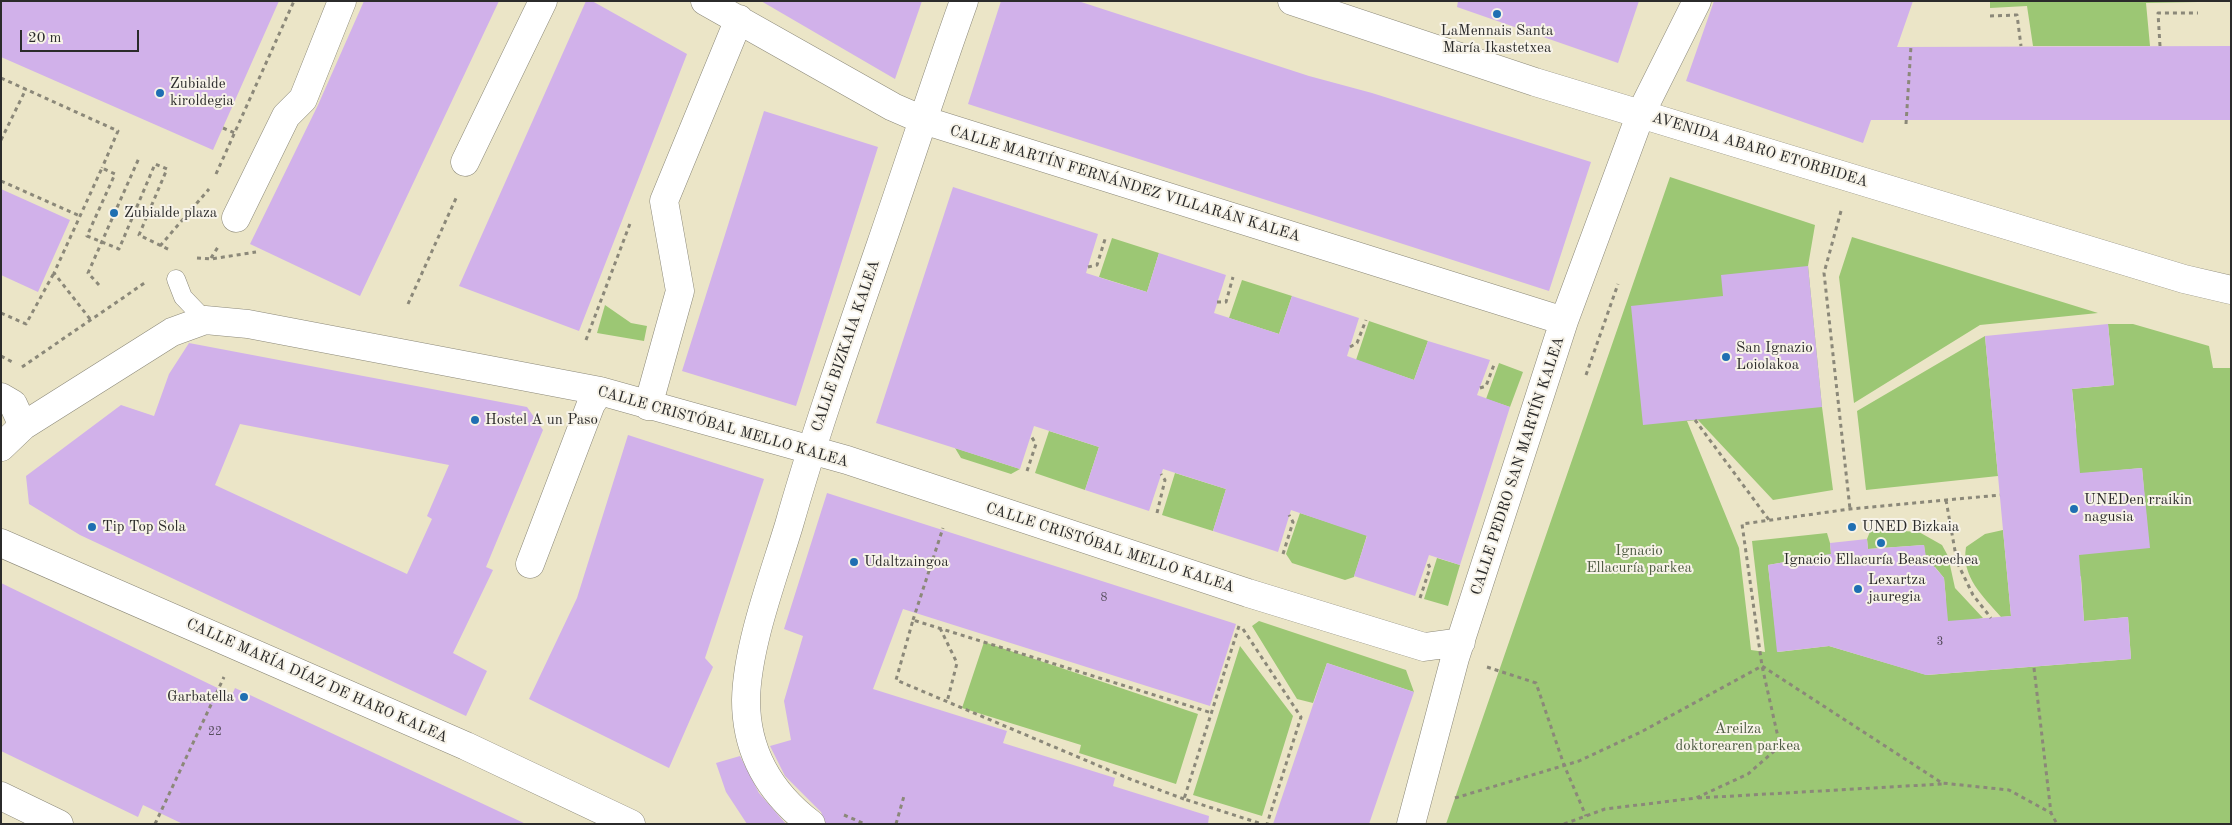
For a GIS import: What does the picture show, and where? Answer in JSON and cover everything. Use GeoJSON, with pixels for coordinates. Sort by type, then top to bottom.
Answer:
{"type":"FeatureCollection","features":[{"type":"Feature","properties":{"kind":"street"},"geometry":{"type":"LineString","coordinates":[[236,218],[286,116],[303,99],[342,1]]}},
{"type":"Feature","properties":{"kind":"street"},"geometry":{"type":"LineString","coordinates":[[462,175],[543,1]]}},
{"type":"Feature","properties":{"kind":"street","name":"CALLE MARTÍN FERNÁNDEZ VILLARÁN KALEA"},"geometry":{"type":"LineString","coordinates":[[705,1],[893,107],[923,120],[1564,321]]}},
{"type":"Feature","properties":{"kind":"street","name":"CALLE BIZKAIA KALEA"},"geometry":{"type":"LineString","coordinates":[[811,824],[782,801],[768,780],[753,750],[746,701],[752,652],[812,451],[964,1]]}},
{"type":"Feature","properties":{"kind":"street","name":"AVENIDA ABARO ETORBIDEA"},"geometry":{"type":"LineString","coordinates":[[1292,1],[1535,82],[2184,279],[2231,290]]}},
{"type":"Feature","properties":{"kind":"street","name":"CALLE PEDRO SAN MARTÍN KALEA"},"geometry":{"type":"LineString","coordinates":[[1411,824],[1461,642],[1564,321],[1641,113],[1697,1]]}},
{"type":"Feature","properties":{"kind":"street"},"geometry":{"type":"LineString","coordinates":[[648,406],[680,291],[664,201],[739,19]]}},
{"type":"Feature","properties":{"kind":"street","name":"CALLE CRISTÓBAL MELLO KALEA"},"geometry":{"type":"LineString","coordinates":[[1,448],[23,426],[172,332],[205,320],[248,324],[600,391],[812,451],[1248,593],[1424,647],[1461,642]]}},
{"type":"Feature","properties":{"kind":"street"},"geometry":{"type":"LineString","coordinates":[[530,564],[591,404],[600,391]]}},
{"type":"Feature","properties":{"kind":"street"},"geometry":{"type":"LineString","coordinates":[[1,397],[13,404],[23,426]]}},
{"type":"Feature","properties":{"kind":"street","name":"CALLE MARÍA DÍAZ DE HARO KALEA"},"geometry":{"type":"LineString","coordinates":[[1,543],[466,746],[632,824]]}},
{"type":"Feature","properties":{"kind":"street"},"geometry":{"type":"LineString","coordinates":[[1,796],[58,824]]}},
{"type":"Feature","properties":{"kind":"lane"},"geometry":{"type":"LineString","coordinates":[[176,279],[183,297],[205,320]]}},
{"type":"Feature","properties":{"kind":"path"},"geometry":{"type":"LineString","coordinates":[[160,246],[209,189],[294,1]]}},
{"type":"Feature","properties":{"kind":"path"},"geometry":{"type":"LineString","coordinates":[[2160,46],[2158,13],[2198,13]]}},
{"type":"Feature","properties":{"kind":"path"},"geometry":{"type":"LineString","coordinates":[[1990,16],[2017,15],[2021,46]]}},
{"type":"Feature","properties":{"kind":"path"},"geometry":{"type":"LineString","coordinates":[[1906,124],[1911,46]]}},
{"type":"Feature","properties":{"kind":"path"},"geometry":{"type":"LineString","coordinates":[[1,78],[118,131],[54,273],[26,324],[1,313]]}},
{"type":"Feature","properties":{"kind":"path"},"geometry":{"type":"LineString","coordinates":[[1,140],[26,89]]}},
{"type":"Feature","properties":{"kind":"path"},"geometry":{"type":"LineString","coordinates":[[223,128],[234,133]]}},
{"type":"Feature","properties":{"kind":"path"},"geometry":{"type":"LineString","coordinates":[[98,286],[88,273],[139,158]]}},
{"type":"Feature","properties":{"kind":"path"},"geometry":{"type":"LineString","coordinates":[[102,168],[115,174],[87,236],[119,249],[155,164],[167,169],[139,235],[175,253]]}},
{"type":"Feature","properties":{"kind":"path"},"geometry":{"type":"LineString","coordinates":[[408,304],[462,175]]}},
{"type":"Feature","properties":{"kind":"path"},"geometry":{"type":"LineString","coordinates":[[1,182],[80,216]]}},
{"type":"Feature","properties":{"kind":"path"},"geometry":{"type":"LineString","coordinates":[[1843,206],[1824,273],[1850,509]]}},
{"type":"Feature","properties":{"kind":"path"},"geometry":{"type":"LineString","coordinates":[[1088,267],[1096,265],[1106,236]]}},
{"type":"Feature","properties":{"kind":"path"},"geometry":{"type":"LineString","coordinates":[[192,257],[211,259],[256,252]]}},
{"type":"Feature","properties":{"kind":"path"},"geometry":{"type":"LineString","coordinates":[[54,273],[90,319]]}},
{"type":"Feature","properties":{"kind":"path"},"geometry":{"type":"LineString","coordinates":[[586,340],[608,277]]}},
{"type":"Feature","properties":{"kind":"path"},"geometry":{"type":"LineString","coordinates":[[1217,302],[1226,302],[1233,277]]}},
{"type":"Feature","properties":{"kind":"path"},"geometry":{"type":"LineString","coordinates":[[1,356],[23,368],[90,319],[148,281]]}},
{"type":"Feature","properties":{"kind":"path"},"geometry":{"type":"LineString","coordinates":[[1350,347],[1357,344],[1366,320]]}},
{"type":"Feature","properties":{"kind":"path"},"geometry":{"type":"LineString","coordinates":[[1480,388],[1486,386],[1495,362]]}},
{"type":"Feature","properties":{"kind":"path"},"geometry":{"type":"LineString","coordinates":[[1695,420],[1770,520]]}},
{"type":"Feature","properties":{"kind":"path"},"geometry":{"type":"LineString","coordinates":[[1027,471],[1036,444],[1031,436]]}},
{"type":"Feature","properties":{"kind":"path"},"geometry":{"type":"LineString","coordinates":[[1157,513],[1165,480],[1161,474]]}},
{"type":"Feature","properties":{"kind":"path"},"geometry":{"type":"LineString","coordinates":[[1696,798],[1748,774],[1780,746],[1762,666],[1742,524],[1850,509],[2000,495]]}},
{"type":"Feature","properties":{"kind":"path"},"geometry":{"type":"LineString","coordinates":[[1946,500],[1957,562],[1973,595],[1991,618]]}},
{"type":"Feature","properties":{"kind":"path"},"geometry":{"type":"LineString","coordinates":[[1283,554],[1293,522],[1289,515]]}},
{"type":"Feature","properties":{"kind":"path"},"geometry":{"type":"LineString","coordinates":[[944,526],[913,620],[896,680],[1130,779],[1184,799],[1262,824]]}},
{"type":"Feature","properties":{"kind":"path"},"geometry":{"type":"LineString","coordinates":[[1420,598],[1430,568],[1427,561]]}},
{"type":"Feature","properties":{"kind":"path"},"geometry":{"type":"LineString","coordinates":[[913,620],[1212,713]]}},
{"type":"Feature","properties":{"kind":"path"},"geometry":{"type":"LineString","coordinates":[[1184,799],[1240,624],[1301,717],[1267,824]]}},
{"type":"Feature","properties":{"kind":"path"},"geometry":{"type":"LineString","coordinates":[[940,628],[957,664],[947,702]]}},
{"type":"Feature","properties":{"kind":"path"},"geometry":{"type":"LineString","coordinates":[[1484,666],[1536,683],[1564,765],[1586,816]]}},
{"type":"Feature","properties":{"kind":"path"},"geometry":{"type":"LineString","coordinates":[[1452,799],[1578,761],[1641,732],[1762,666]]}},
{"type":"Feature","properties":{"kind":"path"},"geometry":{"type":"LineString","coordinates":[[1762,666],[1942,784]]}},
{"type":"Feature","properties":{"kind":"path"},"geometry":{"type":"LineString","coordinates":[[2034,668],[2051,813],[2057,824]]}},
{"type":"Feature","properties":{"kind":"path"},"geometry":{"type":"LineString","coordinates":[[155,824],[227,669]]}},
{"type":"Feature","properties":{"kind":"path"},"geometry":{"type":"LineString","coordinates":[[1564,824],[1605,809],[1696,798],[1942,784],[2009,790],[2051,813]]}},
{"type":"Feature","properties":{"kind":"path"},"geometry":{"type":"LineString","coordinates":[[896,824],[904,796]]}},
{"type":"Feature","properties":{"kind":"path"},"geometry":{"type":"LineString","coordinates":[[835,812],[865,824]]}},
{"type":"Feature","properties":{"kind":"green space"},"geometry":{"type":"Polygon","coordinates":[[[1990,1],[2198,2],[2146,3],[2150,46],[2033,46],[2027,6],[1990,8],[1990,1]]]}},
{"type":"Feature","properties":{"kind":"green space"},"geometry":{"type":"Polygon","coordinates":[[[1670,177],[1815,225],[1808,266],[1822,407],[1833,490],[1773,500],[1698,420],[1687,421],[1739,548],[1751,650],[1765,652],[1752,541],[1827,533],[1831,554],[1768,565],[1778,652],[1829,646],[1927,675],[2131,659],[2128,617],[2084,621],[2081,577],[2055,546],[2149,548],[2142,468],[2056,476],[2076,428],[2072,389],[2114,385],[2108,324],[2133,324],[2209,346],[2213,368],[2231,368],[2231,824],[1446,824],[1670,177]]]}},
{"type":"Feature","properties":{"kind":"green space"},"geometry":{"type":"Polygon","coordinates":[[[1852,237],[2098,313],[1980,325],[1854,403],[1839,277],[1852,237]]]}},
{"type":"Feature","properties":{"kind":"green space"},"geometry":{"type":"Polygon","coordinates":[[[1112,238],[1159,253],[1147,292],[1099,277],[1112,238]]]}},
{"type":"Feature","properties":{"kind":"green space"},"geometry":{"type":"Polygon","coordinates":[[[1242,280],[1292,296],[1279,334],[1229,318],[1242,280]]]}},
{"type":"Feature","properties":{"kind":"green space"},"geometry":{"type":"Polygon","coordinates":[[[605,305],[631,323],[647,326],[644,341],[597,333],[605,305]]]}},
{"type":"Feature","properties":{"kind":"green space"},"geometry":{"type":"Polygon","coordinates":[[[1369,321],[1428,341],[1414,380],[1356,360],[1369,321]]]}},
{"type":"Feature","properties":{"kind":"green space"},"geometry":{"type":"Polygon","coordinates":[[[1985,336],[1998,476],[1866,490],[1857,411],[1985,336]]]}},
{"type":"Feature","properties":{"kind":"green space"},"geometry":{"type":"Polygon","coordinates":[[[1499,363],[1523,372],[1510,407],[1486,399],[1499,363]]]}},
{"type":"Feature","properties":{"kind":"green space"},"geometry":{"type":"Polygon","coordinates":[[[1049,431],[1099,447],[1085,490],[1035,473],[1049,431]]]}},
{"type":"Feature","properties":{"kind":"green space"},"geometry":{"type":"Polygon","coordinates":[[[955,448],[1020,469],[1011,474],[961,458],[955,448]]]}},
{"type":"Feature","properties":{"kind":"green space"},"geometry":{"type":"Polygon","coordinates":[[[1175,473],[1226,489],[1213,531],[1162,515],[1175,473]]]}},
{"type":"Feature","properties":{"kind":"green space"},"geometry":{"type":"Polygon","coordinates":[[[1300,513],[1367,535],[1354,577],[1345,580],[1292,563],[1286,554],[1300,513]]]}},
{"type":"Feature","properties":{"kind":"green space"},"geometry":{"type":"Polygon","coordinates":[[[1871,529],[1919,532],[1942,545],[1948,556],[1955,588],[1983,618],[1906,637],[1946,600],[1944,578],[1935,567],[1927,569],[1924,545],[1868,549],[1867,539],[1871,529]]]}},
{"type":"Feature","properties":{"kind":"green space"},"geometry":{"type":"Polygon","coordinates":[[[2003,530],[2011,616],[2001,617],[1981,594],[1970,577],[1965,558],[1966,547],[1985,534],[2003,530]]]}},
{"type":"Feature","properties":{"kind":"green space"},"geometry":{"type":"Polygon","coordinates":[[[1437,558],[1460,565],[1448,606],[1424,599],[1437,558]]]}},
{"type":"Feature","properties":{"kind":"green space"},"geometry":{"type":"Polygon","coordinates":[[[1259,621],[1406,670],[1414,692],[1327,663],[1313,703],[1297,699],[1252,626],[1259,621]]]}},
{"type":"Feature","properties":{"kind":"green space"},"geometry":{"type":"Polygon","coordinates":[[[984,642],[1198,714],[1176,784],[1079,753],[1081,745],[962,708],[984,642]]]}},
{"type":"Feature","properties":{"kind":"green space"},"geometry":{"type":"Polygon","coordinates":[[[1240,646],[1293,716],[1262,816],[1193,795],[1240,646]]]}},
{"type":"Feature","properties":{"kind":"building","name":"Zubialde kiroldegia"},"geometry":{"type":"Polygon","coordinates":[[[1,1],[279,1],[213,150],[1,57],[1,1]]]}},
{"type":"Feature","properties":{"kind":"building"},"geometry":{"type":"Polygon","coordinates":[[[364,1],[499,1],[360,296],[250,244],[318,105],[364,1]]]}},
{"type":"Feature","properties":{"kind":"building"},"geometry":{"type":"Polygon","coordinates":[[[586,1],[592,1],[687,54],[579,331],[459,286],[586,1]]]}},
{"type":"Feature","properties":{"kind":"building"},"geometry":{"type":"Polygon","coordinates":[[[761,1],[922,1],[895,79],[761,1]]]}},
{"type":"Feature","properties":{"kind":"building"},"geometry":{"type":"Polygon","coordinates":[[[1001,1],[1078,1],[1309,76],[1372,93],[1591,162],[1549,291],[968,104],[1001,1]]]}},
{"type":"Feature","properties":{"kind":"building"},"geometry":{"type":"Polygon","coordinates":[[[1458,1],[1639,1],[1618,63],[1457,7],[1458,1]]]}},
{"type":"Feature","properties":{"kind":"building"},"geometry":{"type":"Polygon","coordinates":[[[1714,1],[1913,1],[1897,47],[2231,46],[2231,120],[1871,120],[1863,143],[1686,81],[1714,1]]]}},
{"type":"Feature","properties":{"kind":"building"},"geometry":{"type":"Polygon","coordinates":[[[764,111],[878,147],[796,406],[682,371],[764,111]]]}},
{"type":"Feature","properties":{"kind":"building"},"geometry":{"type":"Polygon","coordinates":[[[953,187],[1098,234],[1086,273],[1147,292],[1159,253],[1226,275],[1214,313],[1279,334],[1292,296],[1359,318],[1347,356],[1414,380],[1428,341],[1490,360],[1477,395],[1510,407],[1460,565],[1429,555],[1415,596],[1354,576],[1367,536],[1291,510],[1278,552],[1213,531],[1226,489],[1163,469],[1149,511],[1085,490],[1099,447],[1034,426],[1020,469],[876,423],[953,187]]]}},
{"type":"Feature","properties":{"kind":"building"},"geometry":{"type":"Polygon","coordinates":[[[1,189],[70,220],[38,292],[1,275],[1,189]]]}},
{"type":"Feature","properties":{"kind":"building","name":"San Ignazio Loiolakoa"},"geometry":{"type":"Polygon","coordinates":[[[1808,266],[1822,407],[1643,425],[1631,306],[1723,296],[1721,275],[1808,266]]]}},
{"type":"Feature","properties":{"kind":"building"},"geometry":{"type":"Polygon","coordinates":[[[2108,324],[2114,385],[2072,389],[2080,473],[2142,468],[2150,548],[2079,555],[2084,621],[2128,617],[2131,659],[1926,675],[1829,646],[1777,652],[1768,565],[1831,554],[1830,543],[1867,539],[1868,549],[1924,545],[1926,557],[1944,578],[1948,621],[2011,616],[1985,336],[2108,324]]]}},
{"type":"Feature","properties":{"kind":"building"},"geometry":{"type":"Polygon","coordinates":[[[189,343],[527,407],[543,430],[486,567],[493,570],[453,653],[487,671],[466,716],[80,535],[29,504],[26,476],[121,405],[154,416],[169,374],[189,343]],[[240,424],[215,485],[407,574],[432,519],[427,516],[449,465],[240,424]]]}},
{"type":"Feature","properties":{"kind":"building"},"geometry":{"type":"Polygon","coordinates":[[[628,435],[764,479],[705,658],[713,667],[669,768],[529,699],[577,598],[628,435]]]}},
{"type":"Feature","properties":{"kind":"building"},"geometry":{"type":"Polygon","coordinates":[[[827,493],[1236,624],[1210,706],[903,609],[873,689],[1007,731],[1003,743],[1115,778],[1113,786],[1209,816],[1208,824],[826,824],[821,812],[785,776],[770,746],[791,740],[784,701],[803,636],[784,629],[827,493]]]}},
{"type":"Feature","properties":{"kind":"building"},"geometry":{"type":"Polygon","coordinates":[[[1,583],[232,695],[235,688],[526,824],[183,824],[143,805],[138,817],[1,751],[1,583]]]}},
{"type":"Feature","properties":{"kind":"building"},"geometry":{"type":"Polygon","coordinates":[[[1327,663],[1414,692],[1369,824],[1273,824],[1327,663]]]}},
{"type":"Feature","properties":{"kind":"building"},"geometry":{"type":"Polygon","coordinates":[[[740,756],[759,793],[786,824],[747,824],[726,792],[716,763],[740,756]]]}},
{"type":"Feature","properties":{"kind":"place","name":"LaMennais Santa María Ikastetxea"},"geometry":{"type":"Point","coordinates":[1497,14]}},
{"type":"Feature","properties":{"kind":"place","name":"Zubialde kiroldegia"},"geometry":{"type":"Point","coordinates":[160,93]}},
{"type":"Feature","properties":{"kind":"place","name":"Zubialde plaza"},"geometry":{"type":"Point","coordinates":[114,213]}},
{"type":"Feature","properties":{"kind":"place","name":"San Ignazio Loiolakoa"},"geometry":{"type":"Point","coordinates":[1726,357]}},
{"type":"Feature","properties":{"kind":"place","name":"Hostel A un Paso"},"geometry":{"type":"Point","coordinates":[475,420]}},
{"type":"Feature","properties":{"kind":"place","name":"UNEDen rraikin nagusia"},"geometry":{"type":"Point","coordinates":[2074,509]}},
{"type":"Feature","properties":{"kind":"place","name":"Tip Top Sola"},"geometry":{"type":"Point","coordinates":[92,527]}},
{"type":"Feature","properties":{"kind":"place","name":"UNED Bizkaia"},"geometry":{"type":"Point","coordinates":[1852,527]}},
{"type":"Feature","properties":{"kind":"place","name":"Ignacio Ellacuría Beascoechea"},"geometry":{"type":"Point","coordinates":[1881,543]}},
{"type":"Feature","properties":{"kind":"place","name":"Udaltzaingoa"},"geometry":{"type":"Point","coordinates":[854,562]}},
{"type":"Feature","properties":{"kind":"place","name":"Lexartza jauregia"},"geometry":{"type":"Point","coordinates":[1858,589]}},
{"type":"Feature","properties":{"kind":"place","name":"Garbatella"},"geometry":{"type":"Point","coordinates":[244,697]}},
{"type":"Feature","properties":{"kind":"park label","name":"Ignacio Ellacuría parkea"},"geometry":{"type":"Point","coordinates":[1639,560]}},
{"type":"Feature","properties":{"kind":"park label","name":"Areilza doktorearen parkea"},"geometry":{"type":"Point","coordinates":[1738,738]}}]}
